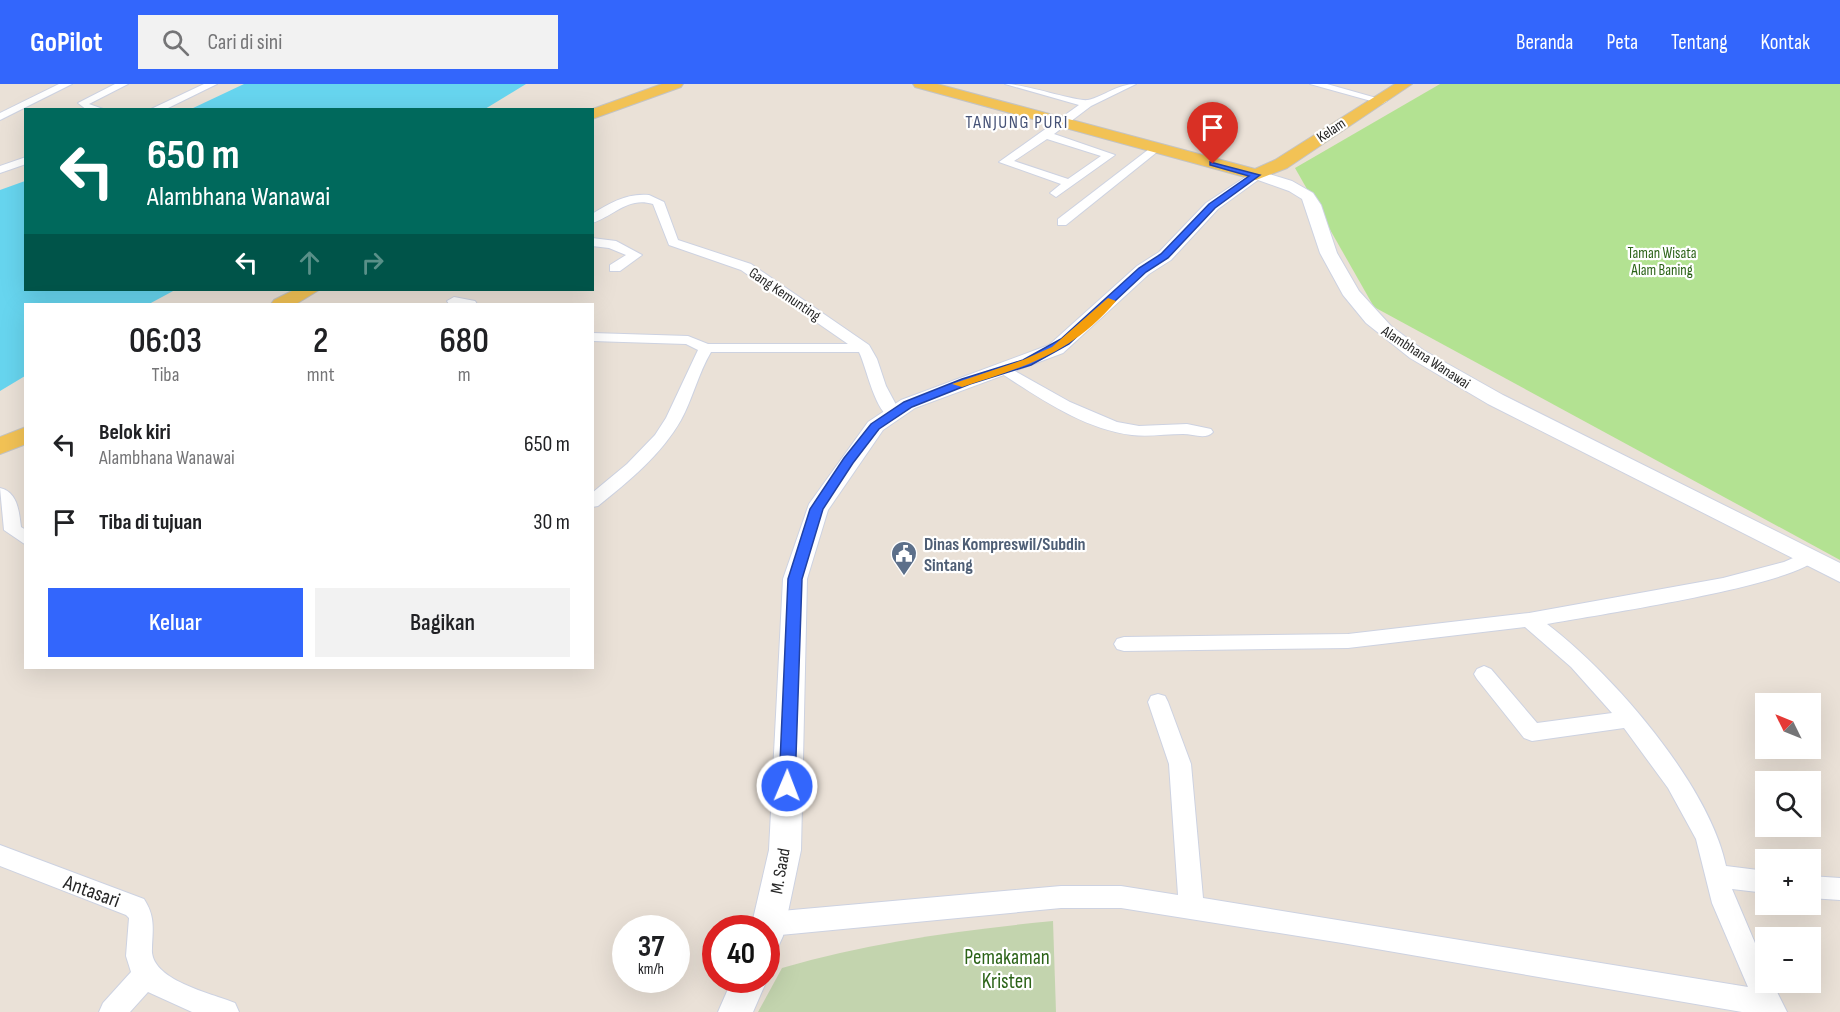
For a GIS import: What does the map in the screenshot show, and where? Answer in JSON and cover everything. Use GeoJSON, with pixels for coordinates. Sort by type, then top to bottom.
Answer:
{"type":"FeatureCollection","features":[{"type":"Feature","properties":{"kind":"main road"},"geometry":{"type":"LineString","coordinates":[[594,113],[676,84]]}},
{"type":"Feature","properties":{"kind":"main road","name":"Alambhana Wanawai"},"geometry":{"type":"LineString","coordinates":[[920,84],[1256,175]]}},
{"type":"Feature","properties":{"kind":"main road","name":"Kelam"},"geometry":{"type":"LineString","coordinates":[[1256,175],[1281,164],[1352,116],[1382,101],[1406,84]]}},
{"type":"Feature","properties":{"kind":"main road"},"geometry":{"type":"LineString","coordinates":[[283,303],[307,291]]}},
{"type":"Feature","properties":{"kind":"main road"},"geometry":{"type":"LineString","coordinates":[[0,447],[24,435]]}},
{"type":"Feature","properties":{"kind":"street"},"geometry":{"type":"LineString","coordinates":[[0,117],[67,84]]}},
{"type":"Feature","properties":{"kind":"street"},"geometry":{"type":"LineString","coordinates":[[93,108],[83,103],[123,84]]}},
{"type":"Feature","properties":{"kind":"street"},"geometry":{"type":"LineString","coordinates":[[158,108],[212,84]]}},
{"type":"Feature","properties":{"kind":"street"},"geometry":{"type":"LineString","coordinates":[[1010,84],[1087,104]]}},
{"type":"Feature","properties":{"kind":"street"},"geometry":{"type":"LineString","coordinates":[[1070,183],[1005,162],[1087,104],[1131,84]]}},
{"type":"Feature","properties":{"kind":"street"},"geometry":{"type":"LineString","coordinates":[[1315,84],[1382,101]]}},
{"type":"Feature","properties":{"kind":"street"},"geometry":{"type":"LineString","coordinates":[[1045,135],[1109,155],[1056,193]]}},
{"type":"Feature","properties":{"kind":"street"},"geometry":{"type":"LineString","coordinates":[[1062,222],[1157,148]]}},
{"type":"Feature","properties":{"kind":"street"},"geometry":{"type":"LineString","coordinates":[[0,170],[24,161]]}},
{"type":"Feature","properties":{"kind":"street","name":"M. Saad"},"geometry":{"type":"LineString","coordinates":[[772,915],[785,850],[793,596],[798,565],[817,509],[875,426],[927,397],[1027,362],[1056,349],[1143,270],[1165,256],[1217,202],[1256,175]]}},
{"type":"Feature","properties":{"kind":"street","name":"Alambhana Wanawai"},"geometry":{"type":"LineString","coordinates":[[1256,175],[1289,186],[1301,192],[1313,203],[1315,221],[1327,250],[1356,303],[1379,326],[1411,351],[1490,397],[1840,573]]}},
{"type":"Feature","properties":{"kind":"street","name":"Gang Kemunting"},"geometry":{"type":"LineString","coordinates":[[594,218],[633,197],[658,202],[673,242],[748,268],[864,348]]}},
{"type":"Feature","properties":{"kind":"street"},"geometry":{"type":"LineString","coordinates":[[594,242],[612,244],[636,255],[615,268]]}},
{"type":"Feature","properties":{"kind":"street"},"geometry":{"type":"LineString","coordinates":[[454,301],[465,303]]}},
{"type":"Feature","properties":{"kind":"street"},"geometry":{"type":"LineString","coordinates":[[594,337],[688,340],[706,348],[864,348],[870,359],[878,386],[893,414]]}},
{"type":"Feature","properties":{"kind":"street"},"geometry":{"type":"LineString","coordinates":[[594,500],[640,460],[668,428],[679,408],[695,364],[706,348]]}},
{"type":"Feature","properties":{"kind":"street"},"geometry":{"type":"LineString","coordinates":[[1004,369],[1072,408],[1104,423],[1151,432],[1204,432]]}},
{"type":"Feature","properties":{"kind":"street"},"geometry":{"type":"LineString","coordinates":[[0,494],[11,507],[10,522],[13,530],[24,538]]}},
{"type":"Feature","properties":{"kind":"street"},"geometry":{"type":"LineString","coordinates":[[1124,644],[1348,641],[1530,620],[1723,585],[1790,567],[1809,557]]}},
{"type":"Feature","properties":{"kind":"street"},"geometry":{"type":"LineString","coordinates":[[1530,620],[1605,690],[1692,810],[1707,839],[1716,876],[1772,1008]]}},
{"type":"Feature","properties":{"kind":"street"},"geometry":{"type":"LineString","coordinates":[[1484,674],[1532,732],[1627,719]]}},
{"type":"Feature","properties":{"kind":"street"},"geometry":{"type":"LineString","coordinates":[[1158,702],[1180,764],[1186,815],[1191,909]]}},
{"type":"Feature","properties":{"kind":"street","name":"Antasari"},"geometry":{"type":"LineString","coordinates":[[0,855],[135,907],[142,916],[143,926],[138,944],[139,959],[146,975]]}},
{"type":"Feature","properties":{"kind":"street"},"geometry":{"type":"LineString","coordinates":[[1716,876],[1755,881]]}},
{"type":"Feature","properties":{"kind":"street"},"geometry":{"type":"LineString","coordinates":[[1821,888],[1840,890]]}},
{"type":"Feature","properties":{"kind":"street"},"geometry":{"type":"LineString","coordinates":[[780,929],[1061,897],[1121,897],[1342,931],[1772,1008]]}},
{"type":"Feature","properties":{"kind":"street"},"geometry":{"type":"LineString","coordinates":[[112,1012],[146,975],[166,987],[226,1012]]}},
{"type":"Feature","properties":{"kind":"street"},"geometry":{"type":"LineString","coordinates":[[735,1012],[744,993]]}},
{"type":"Feature","properties":{"kind":"green space","name":"Taman Wisata Alam Baning"},"geometry":{"type":"Polygon","coordinates":[[[1440,84],[1840,84],[1840,560],[1374,307],[1295,168],[1440,84]]]}},
{"type":"Feature","properties":{"kind":"green space","name":"Pemakaman Kristen"},"geometry":{"type":"Polygon","coordinates":[[[1053,921],[1056,1012],[758,1012],[768,993],[780,993],[782,968],[882,944],[985,928],[1053,921]]]}},
{"type":"Feature","properties":{"kind":"water"},"geometry":{"type":"Polygon","coordinates":[[[244,84],[526,84],[487,108],[193,108],[244,84]]]}},
{"type":"Feature","properties":{"kind":"water"},"geometry":{"type":"Polygon","coordinates":[[[24,181],[24,291],[173,291],[151,303],[24,303],[24,377],[0,391],[0,190],[24,181]]]}},
{"type":"Feature","properties":{"kind":"slow traffic"},"geometry":{"type":"LineString","coordinates":[[958,384],[1027,362],[1056,349],[1111,301]]}},
{"type":"Feature","properties":{"kind":"place","name":"Dinas Kompreswil/Subdin Sintang"},"geometry":{"type":"Point","coordinates":[904,577]}},
{"type":"Feature","properties":{"kind":"district","name":"TANJUNG PURI"},"geometry":{"type":"Point","coordinates":[1017,122]}},
{"type":"Feature","properties":{"kind":"route"},"geometry":{"type":"LineString","coordinates":[[787,786],[795,579],[817,509],[848,461],[875,426],[908,404],[966,381],[1027,362],[1056,349],[1065,342],[1143,270],[1165,256],[1212,206],[1256,175],[1213,164]]}}]}
